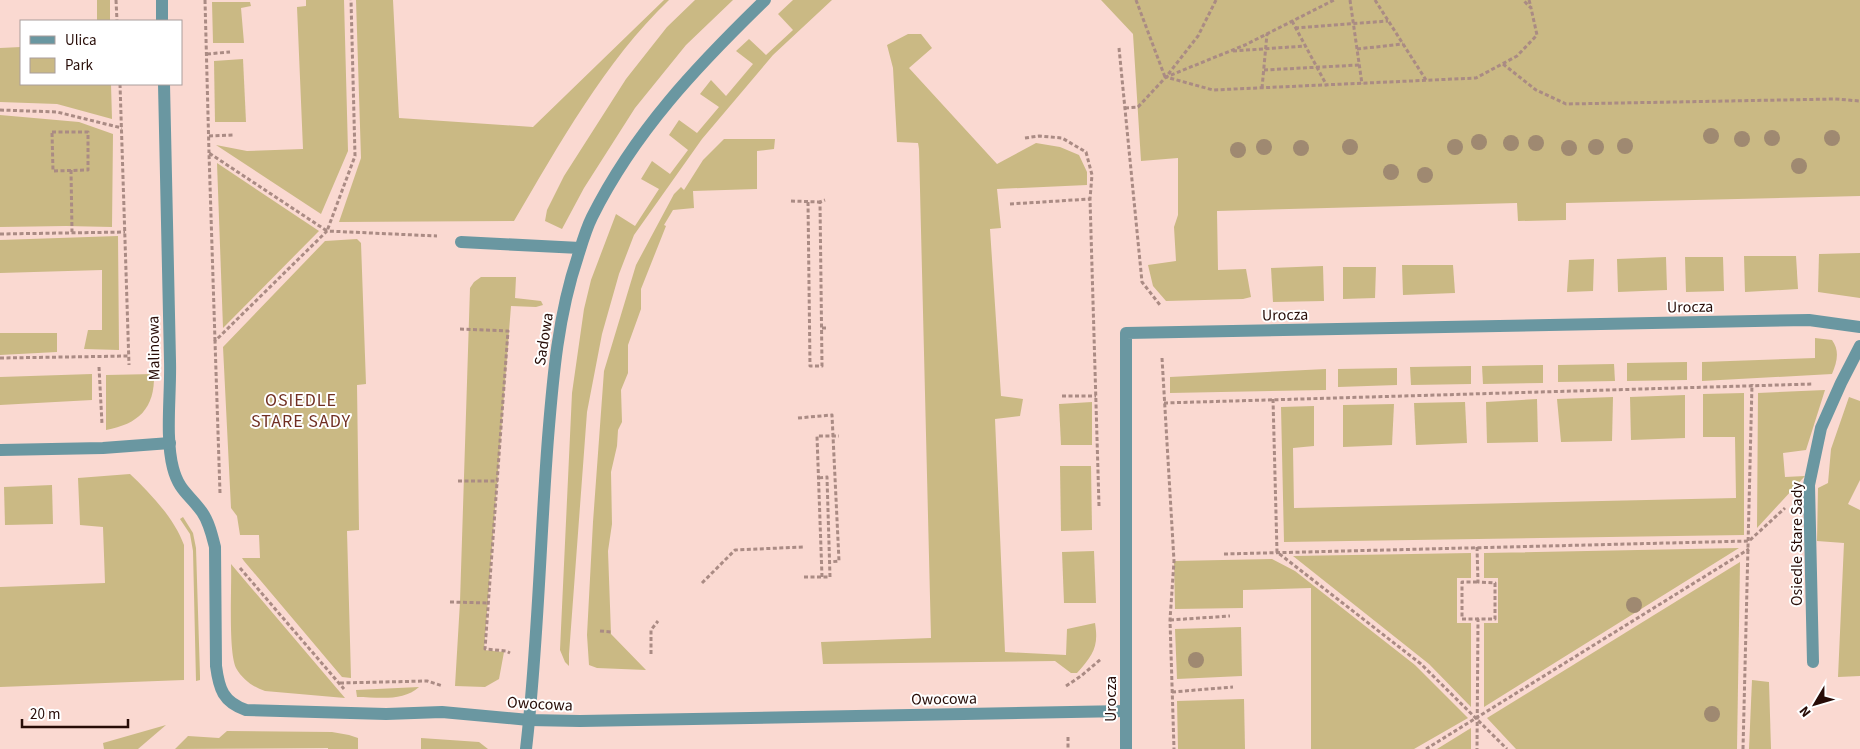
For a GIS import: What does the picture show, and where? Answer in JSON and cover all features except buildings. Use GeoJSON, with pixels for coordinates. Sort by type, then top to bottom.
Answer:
{"type":"FeatureCollection","features":[{"type":"Feature","properties":{"kind":"street"},"geometry":{"type":"LineString","coordinates":[[162,0],[162,20]]}},
{"type":"Feature","properties":{"kind":"street","name":"Sadowa"},"geometry":{"type":"LineString","coordinates":[[526,749],[554,360],[570,278],[591,218],[659,111],[700,65],[765,0]]}},
{"type":"Feature","properties":{"kind":"street","name":"Malinowa"},"geometry":{"type":"LineString","coordinates":[[164,85],[170,443]]}},
{"type":"Feature","properties":{"kind":"street"},"geometry":{"type":"LineString","coordinates":[[461,242],[580,248]]}},
{"type":"Feature","properties":{"kind":"street","name":"Urocza"},"geometry":{"type":"LineString","coordinates":[[1126,749],[1128,563],[1126,333],[1809,320],[1860,326]]}},
{"type":"Feature","properties":{"kind":"street","name":"Osiedle Stare Sady"},"geometry":{"type":"LineString","coordinates":[[1813,662],[1809,485],[1821,428],[1860,346]]}},
{"type":"Feature","properties":{"kind":"street"},"geometry":{"type":"LineString","coordinates":[[0,450],[103,448],[170,443]]}},
{"type":"Feature","properties":{"kind":"street","name":"Owocowa"},"geometry":{"type":"LineString","coordinates":[[170,443],[173,467],[182,491],[202,512],[210,528],[215,547],[216,666],[218,684],[225,697],[234,706],[246,710],[363,714],[442,712],[529,720],[580,721],[1126,711]]}},
{"type":"Feature","properties":{"kind":"path"},"geometry":{"type":"LineString","coordinates":[[116,0],[117,20]]}},
{"type":"Feature","properties":{"kind":"path"},"geometry":{"type":"LineString","coordinates":[[205,0],[219,484],[222,499]]}},
{"type":"Feature","properties":{"kind":"path"},"geometry":{"type":"LineString","coordinates":[[215,342],[327,231],[355,156],[351,0]]}},
{"type":"Feature","properties":{"kind":"path"},"geometry":{"type":"LineString","coordinates":[[1136,0],[1166,77]]}},
{"type":"Feature","properties":{"kind":"path"},"geometry":{"type":"LineString","coordinates":[[1125,108],[1138,108],[1166,77],[1198,36],[1216,0]]}},
{"type":"Feature","properties":{"kind":"path"},"geometry":{"type":"LineString","coordinates":[[1166,77],[1230,51],[1334,0]]}},
{"type":"Feature","properties":{"kind":"path"},"geometry":{"type":"LineString","coordinates":[[1350,0],[1362,84]]}},
{"type":"Feature","properties":{"kind":"path"},"geometry":{"type":"LineString","coordinates":[[1375,0],[1426,81]]}},
{"type":"Feature","properties":{"kind":"path"},"geometry":{"type":"LineString","coordinates":[[1523,0],[1531,8]]}},
{"type":"Feature","properties":{"kind":"path"},"geometry":{"type":"LineString","coordinates":[[1166,77],[1213,90],[1476,78],[1517,56],[1537,35],[1529,0]]}},
{"type":"Feature","properties":{"kind":"path"},"geometry":{"type":"LineString","coordinates":[[1292,21],[1327,86]]}},
{"type":"Feature","properties":{"kind":"path"},"geometry":{"type":"LineString","coordinates":[[1296,28],[1388,21]]}},
{"type":"Feature","properties":{"kind":"path"},"geometry":{"type":"LineString","coordinates":[[1262,88],[1267,34]]}},
{"type":"Feature","properties":{"kind":"path"},"geometry":{"type":"LineString","coordinates":[[1357,48],[1403,44]]}},
{"type":"Feature","properties":{"kind":"path"},"geometry":{"type":"LineString","coordinates":[[1230,51],[1306,46]]}},
{"type":"Feature","properties":{"kind":"path"},"geometry":{"type":"LineString","coordinates":[[1119,48],[1142,282],[1160,305]]}},
{"type":"Feature","properties":{"kind":"path"},"geometry":{"type":"LineString","coordinates":[[207,54],[230,52]]}},
{"type":"Feature","properties":{"kind":"path"},"geometry":{"type":"LineString","coordinates":[[1504,64],[1536,90],[1566,104],[1835,99],[1860,101]]}},
{"type":"Feature","properties":{"kind":"path"},"geometry":{"type":"LineString","coordinates":[[1264,70],[1359,65]]}},
{"type":"Feature","properties":{"kind":"path"},"geometry":{"type":"LineString","coordinates":[[120,85],[129,365]]}},
{"type":"Feature","properties":{"kind":"path"},"geometry":{"type":"LineString","coordinates":[[0,110],[57,112],[122,128]]}},
{"type":"Feature","properties":{"kind":"path"},"geometry":{"type":"LineString","coordinates":[[52,132],[88,132],[88,170],[71,170],[53,171],[52,132]]}},
{"type":"Feature","properties":{"kind":"path"},"geometry":{"type":"LineString","coordinates":[[209,136],[233,135]]}},
{"type":"Feature","properties":{"kind":"path"},"geometry":{"type":"LineString","coordinates":[[1025,138],[1039,136],[1062,138],[1086,152],[1092,175],[1090,199],[1099,512]]}},
{"type":"Feature","properties":{"kind":"path"},"geometry":{"type":"LineString","coordinates":[[210,153],[327,231],[442,236]]}},
{"type":"Feature","properties":{"kind":"path"},"geometry":{"type":"LineString","coordinates":[[71,170],[72,232]]}},
{"type":"Feature","properties":{"kind":"path"},"geometry":{"type":"LineString","coordinates":[[1010,204],[1090,199]]}},
{"type":"Feature","properties":{"kind":"path"},"geometry":{"type":"LineString","coordinates":[[791,201],[820,202],[826,200]]}},
{"type":"Feature","properties":{"kind":"path"},"geometry":{"type":"LineString","coordinates":[[808,202],[810,366],[822,366],[820,202]]}},
{"type":"Feature","properties":{"kind":"path"},"geometry":{"type":"LineString","coordinates":[[0,234],[125,232]]}},
{"type":"Feature","properties":{"kind":"path"},"geometry":{"type":"LineString","coordinates":[[822,328],[828,328]]}},
{"type":"Feature","properties":{"kind":"path"},"geometry":{"type":"LineString","coordinates":[[460,329],[508,331],[485,649],[510,652],[510,657]]}},
{"type":"Feature","properties":{"kind":"path"},"geometry":{"type":"LineString","coordinates":[[1161,332],[1174,561],[1170,620],[1174,749]]}},
{"type":"Feature","properties":{"kind":"path"},"geometry":{"type":"LineString","coordinates":[[0,358],[129,356]]}},
{"type":"Feature","properties":{"kind":"path"},"geometry":{"type":"LineString","coordinates":[[99,367],[103,448]]}},
{"type":"Feature","properties":{"kind":"path"},"geometry":{"type":"LineString","coordinates":[[1164,403],[1752,384],[1841,384]]}},
{"type":"Feature","properties":{"kind":"path"},"geometry":{"type":"LineString","coordinates":[[1743,749],[1752,384]]}},
{"type":"Feature","properties":{"kind":"path"},"geometry":{"type":"LineString","coordinates":[[1062,396],[1096,396]]}},
{"type":"Feature","properties":{"kind":"path"},"geometry":{"type":"LineString","coordinates":[[1273,399],[1277,552]]}},
{"type":"Feature","properties":{"kind":"path"},"geometry":{"type":"LineString","coordinates":[[798,418],[832,414],[840,561],[830,562]]}},
{"type":"Feature","properties":{"kind":"path"},"geometry":{"type":"LineString","coordinates":[[822,577],[817,436],[839,436]]}},
{"type":"Feature","properties":{"kind":"path"},"geometry":{"type":"LineString","coordinates":[[804,578],[830,577],[827,478],[818,478]]}},
{"type":"Feature","properties":{"kind":"path"},"geometry":{"type":"LineString","coordinates":[[458,481],[498,482]]}},
{"type":"Feature","properties":{"kind":"path"},"geometry":{"type":"LineString","coordinates":[[1224,554],[1749,541],[1809,485]]}},
{"type":"Feature","properties":{"kind":"path"},"geometry":{"type":"LineString","coordinates":[[702,583],[735,550],[803,547]]}},
{"type":"Feature","properties":{"kind":"path"},"geometry":{"type":"LineString","coordinates":[[1477,547],[1478,582]]}},
{"type":"Feature","properties":{"kind":"path"},"geometry":{"type":"LineString","coordinates":[[1426,749],[1749,549]]}},
{"type":"Feature","properties":{"kind":"path"},"geometry":{"type":"LineString","coordinates":[[1277,552],[1421,664],[1478,718],[1507,749]]}},
{"type":"Feature","properties":{"kind":"path"},"geometry":{"type":"LineString","coordinates":[[237,565],[339,683],[363,714]]}},
{"type":"Feature","properties":{"kind":"path"},"geometry":{"type":"LineString","coordinates":[[1462,582],[1494,583],[1495,619],[1478,619],[1462,619],[1462,582]]}},
{"type":"Feature","properties":{"kind":"path"},"geometry":{"type":"LineString","coordinates":[[450,602],[488,603]]}},
{"type":"Feature","properties":{"kind":"path"},"geometry":{"type":"LineString","coordinates":[[1170,620],[1230,616]]}},
{"type":"Feature","properties":{"kind":"path"},"geometry":{"type":"LineString","coordinates":[[1478,619],[1478,749]]}},
{"type":"Feature","properties":{"kind":"path"},"geometry":{"type":"LineString","coordinates":[[651,654],[651,630],[658,621]]}},
{"type":"Feature","properties":{"kind":"path"},"geometry":{"type":"LineString","coordinates":[[600,631],[611,632]]}},
{"type":"Feature","properties":{"kind":"path"},"geometry":{"type":"LineString","coordinates":[[1068,749],[1066,686],[1102,658]]}},
{"type":"Feature","properties":{"kind":"path"},"geometry":{"type":"LineString","coordinates":[[339,683],[427,681],[443,686]]}},
{"type":"Feature","properties":{"kind":"path"},"geometry":{"type":"LineString","coordinates":[[1172,692],[1233,687]]}},
{"type":"Feature","properties":{"kind":"green space"},"geometry":{"type":"Polygon","coordinates":[[[97,0],[110,0],[110,20],[97,20],[97,0]]]}},
{"type":"Feature","properties":{"kind":"green space"},"geometry":{"type":"Polygon","coordinates":[[[306,0],[344,0],[348,151],[321,214],[216,145],[247,151],[303,149],[297,7],[306,6],[306,0]]]}},
{"type":"Feature","properties":{"kind":"green space"},"geometry":{"type":"Polygon","coordinates":[[[356,0],[393,0],[399,118],[533,127],[664,0],[669,0],[624,50],[584,105],[514,221],[339,222],[361,158],[356,0]]]}},
{"type":"Feature","properties":{"kind":"green space"},"geometry":{"type":"Polygon","coordinates":[[[695,0],[733,0],[686,45],[635,108],[584,188],[562,229],[545,221],[547,210],[564,176],[626,79],[667,27],[695,0]]]}},
{"type":"Feature","properties":{"kind":"green space"},"geometry":{"type":"Polygon","coordinates":[[[793,0],[832,0],[773,55],[702,139],[634,235],[619,274],[602,334],[587,412],[569,666],[565,662],[560,650],[572,393],[584,309],[591,280],[616,214],[635,226],[659,189],[641,179],[652,161],[670,174],[688,150],[669,135],[679,120],[697,133],[719,107],[700,94],[711,80],[726,96],[753,64],[736,51],[749,39],[766,55],[793,30],[778,14],[793,0]]]}},
{"type":"Feature","properties":{"kind":"green space"},"geometry":{"type":"Polygon","coordinates":[[[1101,0],[1860,0],[1860,196],[1566,203],[1566,220],[1518,221],[1517,203],[1217,211],[1218,270],[1246,269],[1251,297],[1243,299],[1166,301],[1153,286],[1148,265],[1176,261],[1174,227],[1178,215],[1178,158],[1141,161],[1133,34],[1101,0]]]}},
{"type":"Feature","properties":{"kind":"green space"},"geometry":{"type":"Polygon","coordinates":[[[212,2],[250,2],[251,6],[241,8],[244,43],[213,43],[212,2]]]}},
{"type":"Feature","properties":{"kind":"green space"},"geometry":{"type":"Polygon","coordinates":[[[908,34],[921,34],[932,48],[909,68],[997,164],[1036,143],[1060,147],[1079,155],[1087,172],[1087,185],[997,189],[1001,228],[990,229],[1001,396],[1023,399],[1020,416],[995,419],[1005,652],[1066,655],[1067,629],[1095,623],[1096,638],[1094,650],[1077,673],[1071,673],[1055,661],[823,664],[821,642],[931,638],[919,149],[918,143],[897,142],[893,68],[887,45],[908,34]]]}},
{"type":"Feature","properties":{"kind":"green space"},"geometry":{"type":"Polygon","coordinates":[[[20,47],[20,85],[111,85],[112,119],[57,104],[0,102],[0,48],[20,47]]]}},
{"type":"Feature","properties":{"kind":"green space"},"geometry":{"type":"Polygon","coordinates":[[[243,59],[246,122],[215,122],[214,61],[243,59]]]}},
{"type":"Feature","properties":{"kind":"green space"},"geometry":{"type":"Polygon","coordinates":[[[0,115],[79,122],[113,134],[112,227],[0,227],[0,115]]]}},
{"type":"Feature","properties":{"kind":"green space"},"geometry":{"type":"Polygon","coordinates":[[[724,139],[775,139],[774,149],[757,151],[757,189],[693,191],[694,208],[673,210],[664,225],[666,226],[641,289],[641,309],[628,345],[628,373],[621,390],[622,422],[618,430],[617,446],[611,472],[612,524],[608,551],[611,634],[646,670],[597,668],[589,665],[587,635],[604,371],[636,265],[674,194],[681,187],[684,190],[703,160],[724,139]]]}},
{"type":"Feature","properties":{"kind":"green space"},"geometry":{"type":"Polygon","coordinates":[[[217,163],[319,231],[223,328],[217,163]]]}},
{"type":"Feature","properties":{"kind":"green space"},"geometry":{"type":"Polygon","coordinates":[[[118,236],[119,350],[84,349],[88,330],[102,330],[102,270],[0,273],[0,240],[118,236]]]}},
{"type":"Feature","properties":{"kind":"green space"},"geometry":{"type":"Polygon","coordinates":[[[357,239],[361,243],[366,384],[357,385],[359,530],[347,531],[351,678],[342,677],[242,558],[260,558],[259,535],[240,535],[237,516],[231,508],[223,347],[325,241],[357,239]]]}},
{"type":"Feature","properties":{"kind":"green space"},"geometry":{"type":"Polygon","coordinates":[[[1860,253],[1860,298],[1818,292],[1819,254],[1860,253]]]}},
{"type":"Feature","properties":{"kind":"green space"},"geometry":{"type":"Polygon","coordinates":[[[1744,256],[1796,256],[1798,289],[1745,292],[1744,256]]]}},
{"type":"Feature","properties":{"kind":"green space"},"geometry":{"type":"Polygon","coordinates":[[[1666,257],[1667,290],[1618,292],[1617,259],[1666,257]]]}},
{"type":"Feature","properties":{"kind":"green space"},"geometry":{"type":"Polygon","coordinates":[[[1685,257],[1723,257],[1724,291],[1686,292],[1685,257]]]}},
{"type":"Feature","properties":{"kind":"green space"},"geometry":{"type":"Polygon","coordinates":[[[1594,259],[1593,291],[1567,292],[1569,260],[1594,259]]]}},
{"type":"Feature","properties":{"kind":"green space"},"geometry":{"type":"Polygon","coordinates":[[[1402,265],[1453,265],[1455,293],[1403,295],[1402,265]]]}},
{"type":"Feature","properties":{"kind":"green space"},"geometry":{"type":"Polygon","coordinates":[[[1323,266],[1324,301],[1273,302],[1271,268],[1323,266]]]}},
{"type":"Feature","properties":{"kind":"green space"},"geometry":{"type":"Polygon","coordinates":[[[1343,267],[1376,267],[1375,298],[1343,299],[1343,267]]]}},
{"type":"Feature","properties":{"kind":"green space"},"geometry":{"type":"Polygon","coordinates":[[[481,277],[516,277],[515,298],[541,301],[543,305],[536,307],[511,306],[484,650],[504,652],[499,679],[485,687],[455,686],[460,602],[470,288],[481,277]]]}},
{"type":"Feature","properties":{"kind":"green space"},"geometry":{"type":"Polygon","coordinates":[[[0,333],[57,333],[57,352],[0,355],[0,333]]]}},
{"type":"Feature","properties":{"kind":"green space"},"geometry":{"type":"Polygon","coordinates":[[[1815,338],[1832,340],[1835,344],[1837,357],[1832,374],[1702,381],[1702,362],[1815,358],[1815,338]]]}},
{"type":"Feature","properties":{"kind":"green space"},"geometry":{"type":"Polygon","coordinates":[[[1687,362],[1687,380],[1627,381],[1627,363],[1687,362]]]}},
{"type":"Feature","properties":{"kind":"green space"},"geometry":{"type":"Polygon","coordinates":[[[1614,364],[1615,381],[1558,382],[1558,365],[1614,364]]]}},
{"type":"Feature","properties":{"kind":"green space"},"geometry":{"type":"Polygon","coordinates":[[[1543,365],[1543,383],[1483,384],[1482,366],[1543,365]]]}},
{"type":"Feature","properties":{"kind":"green space"},"geometry":{"type":"Polygon","coordinates":[[[1471,366],[1471,384],[1411,385],[1410,367],[1471,366]]]}},
{"type":"Feature","properties":{"kind":"green space"},"geometry":{"type":"Polygon","coordinates":[[[1397,368],[1397,385],[1338,387],[1338,369],[1397,368]]]}},
{"type":"Feature","properties":{"kind":"green space"},"geometry":{"type":"Polygon","coordinates":[[[1326,369],[1326,390],[1170,393],[1170,377],[1326,369]]]}},
{"type":"Feature","properties":{"kind":"green space"},"geometry":{"type":"Polygon","coordinates":[[[92,374],[92,400],[0,405],[0,377],[92,374]]]}},
{"type":"Feature","properties":{"kind":"green space"},"geometry":{"type":"Polygon","coordinates":[[[154,374],[154,386],[151,397],[148,406],[142,413],[127,424],[106,430],[106,375],[154,374]]]}},
{"type":"Feature","properties":{"kind":"green space"},"geometry":{"type":"Polygon","coordinates":[[[1825,390],[1806,450],[1783,453],[1785,477],[1805,476],[1757,528],[1758,393],[1825,390]]]}},
{"type":"Feature","properties":{"kind":"green space"},"geometry":{"type":"Polygon","coordinates":[[[1744,393],[1744,535],[1284,542],[1281,407],[1314,406],[1314,446],[1293,448],[1294,508],[1736,498],[1735,437],[1703,437],[1703,394],[1744,393]]]}},
{"type":"Feature","properties":{"kind":"green space"},"geometry":{"type":"Polygon","coordinates":[[[1685,395],[1685,438],[1631,440],[1630,397],[1685,395]]]}},
{"type":"Feature","properties":{"kind":"green space"},"geometry":{"type":"Polygon","coordinates":[[[1613,397],[1612,441],[1561,442],[1557,399],[1613,397]]]}},
{"type":"Feature","properties":{"kind":"green space"},"geometry":{"type":"Polygon","coordinates":[[[1849,397],[1860,401],[1860,480],[1848,504],[1860,510],[1860,676],[1838,677],[1844,543],[1817,541],[1818,488],[1828,483],[1831,449],[1849,397]]]}},
{"type":"Feature","properties":{"kind":"green space"},"geometry":{"type":"Polygon","coordinates":[[[1537,399],[1538,442],[1487,443],[1486,402],[1537,399]]]}},
{"type":"Feature","properties":{"kind":"green space"},"geometry":{"type":"Polygon","coordinates":[[[1092,402],[1092,445],[1061,445],[1059,404],[1092,402]]]}},
{"type":"Feature","properties":{"kind":"green space"},"geometry":{"type":"Polygon","coordinates":[[[1465,402],[1467,443],[1416,445],[1414,403],[1465,402]]]}},
{"type":"Feature","properties":{"kind":"green space"},"geometry":{"type":"Polygon","coordinates":[[[1394,404],[1392,445],[1343,447],[1343,405],[1394,404]]]}},
{"type":"Feature","properties":{"kind":"green space"},"geometry":{"type":"Polygon","coordinates":[[[1060,466],[1091,466],[1092,530],[1061,531],[1060,466]]]}},
{"type":"Feature","properties":{"kind":"green space"},"geometry":{"type":"Polygon","coordinates":[[[130,474],[154,498],[168,516],[184,545],[184,680],[0,687],[0,587],[105,583],[103,527],[80,525],[78,478],[130,474]]]}},
{"type":"Feature","properties":{"kind":"green space"},"geometry":{"type":"Polygon","coordinates":[[[52,485],[53,524],[5,525],[4,487],[52,485]]]}},
{"type":"Feature","properties":{"kind":"green space"},"geometry":{"type":"Polygon","coordinates":[[[183,517],[193,533],[196,548],[200,680],[196,681],[193,551],[190,534],[180,519],[183,517]]]}},
{"type":"Feature","properties":{"kind":"green space"},"geometry":{"type":"Polygon","coordinates":[[[1739,548],[1484,707],[1484,623],[1498,623],[1498,578],[1484,578],[1484,553],[1739,548]]]}},
{"type":"Feature","properties":{"kind":"green space"},"geometry":{"type":"Polygon","coordinates":[[[1094,551],[1096,603],[1064,603],[1062,552],[1094,551]]]}},
{"type":"Feature","properties":{"kind":"green space"},"geometry":{"type":"Polygon","coordinates":[[[1471,553],[1471,578],[1457,578],[1457,623],[1471,623],[1471,707],[1429,664],[1293,556],[1471,553]]]}},
{"type":"Feature","properties":{"kind":"green space"},"geometry":{"type":"Polygon","coordinates":[[[1272,559],[1295,571],[1415,665],[1468,718],[1414,749],[1311,749],[1311,588],[1243,590],[1243,608],[1175,609],[1174,561],[1272,559]]]}},
{"type":"Feature","properties":{"kind":"green space"},"geometry":{"type":"Polygon","coordinates":[[[1740,562],[1737,749],[1516,749],[1487,718],[1740,562]]]}},
{"type":"Feature","properties":{"kind":"green space"},"geometry":{"type":"Polygon","coordinates":[[[231,564],[345,698],[265,691],[252,685],[242,676],[236,668],[232,648],[231,564]]]}},
{"type":"Feature","properties":{"kind":"green space"},"geometry":{"type":"Polygon","coordinates":[[[1241,627],[1242,676],[1177,679],[1175,629],[1241,627]]]}},
{"type":"Feature","properties":{"kind":"green space"},"geometry":{"type":"Polygon","coordinates":[[[1752,680],[1769,682],[1771,749],[1749,749],[1752,680]]]}},
{"type":"Feature","properties":{"kind":"green space"},"geometry":{"type":"Polygon","coordinates":[[[419,687],[405,695],[389,698],[357,697],[356,690],[419,687]]]}},
{"type":"Feature","properties":{"kind":"green space"},"geometry":{"type":"Polygon","coordinates":[[[1244,699],[1245,749],[1178,749],[1177,701],[1244,699]]]}},
{"type":"Feature","properties":{"kind":"green space"},"geometry":{"type":"Polygon","coordinates":[[[166,725],[138,749],[104,749],[103,743],[166,725]]]}},
{"type":"Feature","properties":{"kind":"green space"},"geometry":{"type":"Polygon","coordinates":[[[1471,728],[1471,749],[1437,749],[1471,728]]]}},
{"type":"Feature","properties":{"kind":"green space"},"geometry":{"type":"Polygon","coordinates":[[[227,731],[332,732],[358,738],[358,749],[175,749],[188,736],[219,738],[227,731]]]}},
{"type":"Feature","properties":{"kind":"green space"},"geometry":{"type":"Polygon","coordinates":[[[421,738],[479,742],[488,749],[421,749],[421,738]]]}},
{"type":"Feature","properties":{"kind":"district","name":"OSIEDLE STARE SADY"},"geometry":{"type":"Point","coordinates":[301,410]}}]}
